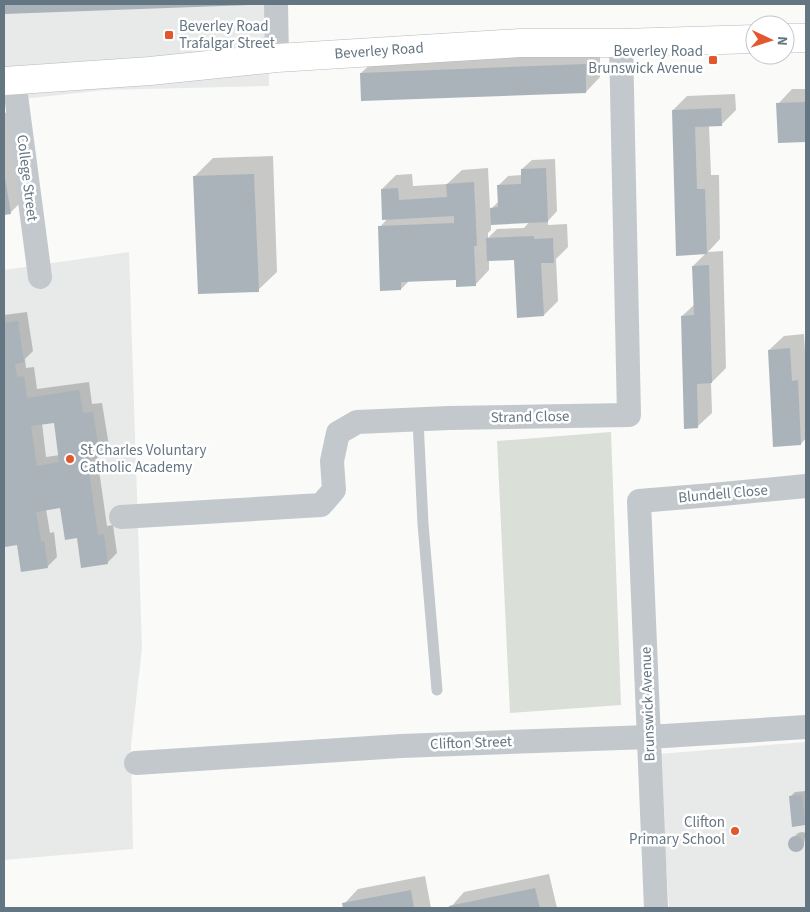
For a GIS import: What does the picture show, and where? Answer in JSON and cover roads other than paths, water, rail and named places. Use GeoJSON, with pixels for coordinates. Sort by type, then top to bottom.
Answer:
{"type":"FeatureCollection","features":[{"type":"Feature","properties":{"kind":"main road","name":"Beverley Road"},"geometry":{"type":"LineString","coordinates":[[9,80],[150,71],[277,58],[520,42],[621,43],[745,39]]}},
{"type":"Feature","properties":{"kind":"street"},"geometry":{"type":"LineString","coordinates":[[276,4],[277,58]]}},
{"type":"Feature","properties":{"kind":"street","name":"Strand Close"},"geometry":{"type":"LineString","coordinates":[[121,517],[321,504],[334,490],[332,461],[338,433],[358,422],[449,418],[629,415],[621,43]]}},
{"type":"Feature","properties":{"kind":"street","name":"College Street"},"geometry":{"type":"LineString","coordinates":[[9,80],[40,277]]}},
{"type":"Feature","properties":{"kind":"street","name":"Blundell Close"},"geometry":{"type":"LineString","coordinates":[[639,500],[806,486]]}},
{"type":"Feature","properties":{"kind":"street","name":"Brunswick Avenue"},"geometry":{"type":"LineString","coordinates":[[639,500],[656,908]]}},
{"type":"Feature","properties":{"kind":"street","name":"Clifton Street"},"geometry":{"type":"LineString","coordinates":[[136,763],[401,746],[649,737],[806,727]]}},
{"type":"Feature","properties":{"kind":"lane"},"geometry":{"type":"LineString","coordinates":[[418,420],[423,524],[437,690]]}},
{"type":"Feature","properties":{"kind":"place","name":"Beverley Road Trafalgar Street"},"geometry":{"type":"Point","coordinates":[169,35]}},
{"type":"Feature","properties":{"kind":"place","name":"Beverley Road Brunswick Avenue"},"geometry":{"type":"Point","coordinates":[713,60]}},
{"type":"Feature","properties":{"kind":"place","name":"St Charles Voluntary Catholic Academy"},"geometry":{"type":"Point","coordinates":[70,459]}},
{"type":"Feature","properties":{"kind":"place","name":"Clifton Primary School"},"geometry":{"type":"Point","coordinates":[735,831]}}]}
